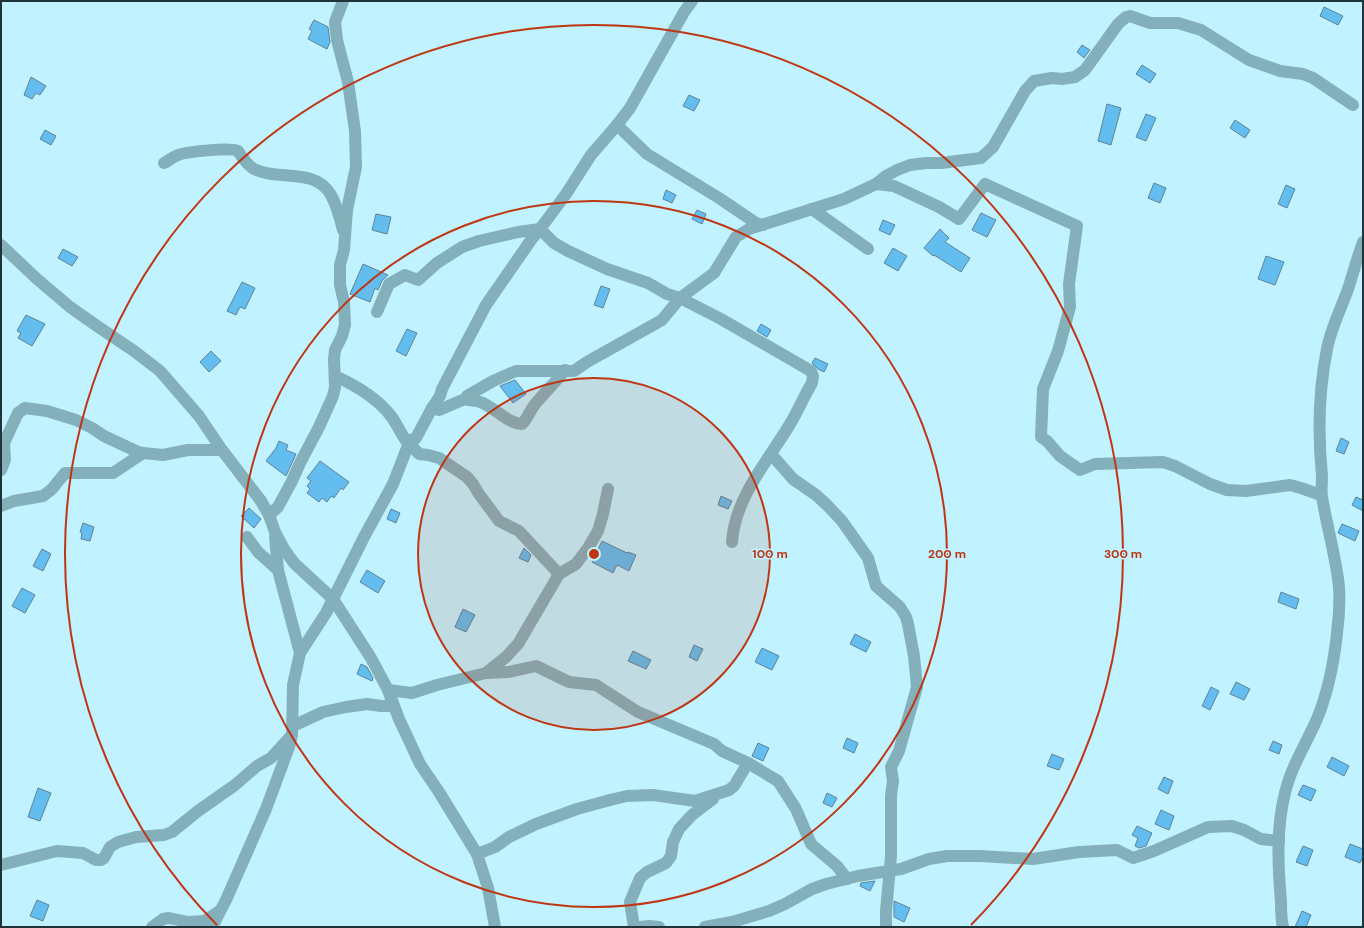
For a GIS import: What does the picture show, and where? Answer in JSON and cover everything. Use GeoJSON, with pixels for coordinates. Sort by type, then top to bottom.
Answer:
{"type":"FeatureCollection","features":[{"type":"Feature","properties":{"kind":"street"},"geometry":{"type":"LineString","coordinates":[[269,515],[278,507],[292,481],[319,427],[336,387],[334,359],[335,350],[342,336],[345,324],[344,302],[340,284],[340,265],[344,250],[347,210],[356,167],[355,131],[350,96],[335,22],[343,1]]}},
{"type":"Feature","properties":{"kind":"street"},"geometry":{"type":"LineString","coordinates":[[212,927],[266,809],[281,771],[292,731],[293,685],[300,652],[334,599],[364,537],[393,484],[413,440],[440,396],[442,389],[486,305],[531,240],[566,194],[591,155],[630,108],[684,12],[692,1]]}},
{"type":"Feature","properties":{"kind":"street"},"geometry":{"type":"LineString","coordinates":[[432,408],[440,410],[465,399],[467,396],[493,381],[516,371],[574,371],[587,362],[662,320],[680,298],[714,273],[736,237],[749,229],[844,199],[876,184],[897,170],[910,166],[981,158],[993,147],[1025,91],[1034,81],[1052,78],[1075,78],[1085,70],[1118,24],[1126,17],[1130,16],[1150,23],[1178,23],[1202,30],[1249,60],[1280,71],[1303,74],[1313,78],[1353,105]]}},
{"type":"Feature","properties":{"kind":"street"},"geometry":{"type":"LineString","coordinates":[[617,125],[647,154],[703,188],[756,224],[763,225]]}},
{"type":"Feature","properties":{"kind":"street"},"geometry":{"type":"LineString","coordinates":[[164,163],[179,155],[214,149],[234,149],[238,151],[254,169],[315,180],[330,194],[345,235]]}},
{"type":"Feature","properties":{"kind":"street"},"geometry":{"type":"LineString","coordinates":[[876,184],[894,186],[939,207],[959,219],[985,184],[1077,226],[1069,284],[1070,307],[1058,351],[1043,389],[1040,437],[1080,470],[1095,464],[1163,462],[1175,466],[1210,484],[1227,490],[1246,491],[1290,485],[1321,495]]}},
{"type":"Feature","properties":{"kind":"street"},"geometry":{"type":"LineString","coordinates":[[812,210],[868,249]]}},
{"type":"Feature","properties":{"kind":"street"},"geometry":{"type":"LineString","coordinates":[[540,229],[554,244],[606,269],[641,280],[666,294],[680,298],[721,319],[811,371],[813,376],[812,383],[738,511],[732,542]]}},
{"type":"Feature","properties":{"kind":"street"},"geometry":{"type":"LineString","coordinates":[[376,312],[389,284],[405,275],[418,280],[437,263],[462,248],[479,241],[518,232],[540,229]]}},
{"type":"Feature","properties":{"kind":"street"},"geometry":{"type":"LineString","coordinates":[[1283,927],[1279,883],[1281,809],[1289,779],[1317,718],[1325,696],[1337,634],[1340,604],[1339,586],[1321,495],[1321,397],[1327,348],[1363,242]]}},
{"type":"Feature","properties":{"kind":"street"},"geometry":{"type":"LineString","coordinates":[[1,245],[37,279],[70,307],[144,358],[160,371],[199,416],[222,450],[261,501],[284,549],[294,563],[334,599],[371,658],[388,690],[393,706],[420,764],[477,854],[488,888],[495,927]]}},
{"type":"Feature","properties":{"kind":"street"},"geometry":{"type":"LineString","coordinates":[[465,399],[470,401],[479,401],[493,408],[515,423],[522,424],[536,403],[543,397],[548,388],[565,370]]}},
{"type":"Feature","properties":{"kind":"street"},"geometry":{"type":"LineString","coordinates":[[335,376],[363,391],[385,410],[397,424],[401,434],[407,442],[413,440]]}},
{"type":"Feature","properties":{"kind":"street"},"geometry":{"type":"LineString","coordinates":[[1,470],[5,460],[4,443],[18,413],[25,408],[47,411],[76,420],[104,436],[138,452],[164,455],[188,450],[222,450]]}},
{"type":"Feature","properties":{"kind":"street"},"geometry":{"type":"LineString","coordinates":[[413,440],[419,454],[439,458],[467,477],[474,484],[479,494],[500,521],[519,532],[559,574]]}},
{"type":"Feature","properties":{"kind":"street"},"geometry":{"type":"LineString","coordinates":[[1,506],[14,501],[43,496],[52,489],[66,473],[113,473],[143,453]]}},
{"type":"Feature","properties":{"kind":"street"},"geometry":{"type":"LineString","coordinates":[[771,454],[793,479],[816,495],[842,521],[868,558],[876,586],[900,607],[906,617],[914,656],[917,687],[899,751],[891,767],[893,781],[891,796],[892,816],[886,927]]}},
{"type":"Feature","properties":{"kind":"street"},"geometry":{"type":"LineString","coordinates":[[486,673],[506,657],[518,644],[559,574],[576,564],[598,531],[604,514],[608,489]]}},
{"type":"Feature","properties":{"kind":"street"},"geometry":{"type":"LineString","coordinates":[[275,532],[278,570],[300,652]]}},
{"type":"Feature","properties":{"kind":"street"},"geometry":{"type":"LineString","coordinates":[[247,537],[258,552],[278,570]]}},
{"type":"Feature","properties":{"kind":"street"},"geometry":{"type":"LineString","coordinates":[[388,690],[412,692],[438,684],[486,673],[509,672],[536,666],[545,669],[569,682],[596,685],[638,712],[714,744],[722,751],[748,763],[778,780],[796,809],[811,844],[837,866],[846,879]]}},
{"type":"Feature","properties":{"kind":"street"},"geometry":{"type":"LineString","coordinates":[[1,865],[56,851],[84,853],[96,860],[101,860],[104,858],[110,847],[118,842],[136,837],[164,835],[172,832],[198,811],[235,785],[257,766],[271,758],[292,731],[323,712],[367,704],[393,706]]}},
{"type":"Feature","properties":{"kind":"street"},"geometry":{"type":"LineString","coordinates":[[477,854],[495,847],[509,837],[536,824],[577,809],[610,800],[627,796],[653,795],[695,801],[721,793],[734,786],[748,763]]}},
{"type":"Feature","properties":{"kind":"street"},"geometry":{"type":"LineString","coordinates":[[634,927],[630,902],[640,878],[647,872],[666,863],[671,856],[673,842],[679,829],[692,815],[721,793]]}},
{"type":"Feature","properties":{"kind":"street"},"geometry":{"type":"LineString","coordinates":[[705,927],[732,922],[785,904],[812,889],[826,884],[870,873],[901,869],[929,859],[947,856],[1033,859],[1079,852],[1117,850],[1133,858],[1154,851],[1208,827],[1229,826],[1237,827],[1261,839],[1279,841]]}},
{"type":"Feature","properties":{"kind":"street"},"geometry":{"type":"LineString","coordinates":[[152,927],[163,919],[169,918],[188,922],[205,921],[221,910]]}},
{"type":"Feature","properties":{"kind":"street"},"geometry":{"type":"LineString","coordinates":[[640,927],[659,927]]}},
{"type":"Feature","properties":{"kind":"building"},"geometry":{"type":"Polygon","coordinates":[[[1324,7],[1343,16],[1338,25],[1320,16],[1324,7]]]}},
{"type":"Feature","properties":{"kind":"building"},"geometry":{"type":"Polygon","coordinates":[[[314,20],[328,27],[330,42],[327,49],[308,39],[312,31],[309,29],[314,20]]]}},
{"type":"Feature","properties":{"kind":"building"},"geometry":{"type":"Polygon","coordinates":[[[1082,45],[1090,50],[1084,58],[1077,52],[1082,45]]]}},
{"type":"Feature","properties":{"kind":"building"},"geometry":{"type":"Polygon","coordinates":[[[1142,65],[1156,74],[1150,83],[1136,74],[1142,65]]]}},
{"type":"Feature","properties":{"kind":"building"},"geometry":{"type":"Polygon","coordinates":[[[31,77],[46,86],[40,95],[36,93],[32,99],[24,95],[31,77]]]}},
{"type":"Feature","properties":{"kind":"building"},"geometry":{"type":"Polygon","coordinates":[[[689,95],[700,100],[694,111],[683,106],[689,95]]]}},
{"type":"Feature","properties":{"kind":"building"},"geometry":{"type":"Polygon","coordinates":[[[1107,104],[1121,108],[1111,145],[1098,141],[1107,104]]]}},
{"type":"Feature","properties":{"kind":"building"},"geometry":{"type":"Polygon","coordinates":[[[1146,114],[1156,118],[1146,141],[1136,137],[1146,114]]]}},
{"type":"Feature","properties":{"kind":"building"},"geometry":{"type":"Polygon","coordinates":[[[1235,120],[1250,130],[1245,138],[1230,128],[1235,120]]]}},
{"type":"Feature","properties":{"kind":"building"},"geometry":{"type":"Polygon","coordinates":[[[45,130],[56,136],[51,145],[40,139],[45,130]]]}},
{"type":"Feature","properties":{"kind":"building"},"geometry":{"type":"Polygon","coordinates":[[[1154,183],[1166,188],[1160,203],[1148,198],[1154,183]]]}},
{"type":"Feature","properties":{"kind":"building"},"geometry":{"type":"Polygon","coordinates":[[[1286,185],[1295,189],[1287,208],[1278,204],[1286,185]]]}},
{"type":"Feature","properties":{"kind":"building"},"geometry":{"type":"Polygon","coordinates":[[[666,190],[676,195],[672,203],[663,199],[666,190]]]}},
{"type":"Feature","properties":{"kind":"building"},"geometry":{"type":"Polygon","coordinates":[[[697,210],[706,214],[702,224],[692,219],[697,210]]]}},
{"type":"Feature","properties":{"kind":"building"},"geometry":{"type":"Polygon","coordinates":[[[981,213],[996,220],[987,237],[972,230],[981,213]]]}},
{"type":"Feature","properties":{"kind":"building"},"geometry":{"type":"Polygon","coordinates":[[[376,214],[391,217],[387,234],[372,230],[376,214]]]}},
{"type":"Feature","properties":{"kind":"building"},"geometry":{"type":"Polygon","coordinates":[[[883,220],[895,225],[890,235],[879,230],[883,220]]]}},
{"type":"Feature","properties":{"kind":"building"},"geometry":{"type":"Polygon","coordinates":[[[940,229],[949,238],[945,242],[970,258],[961,272],[934,255],[933,256],[924,248],[940,229]]]}},
{"type":"Feature","properties":{"kind":"building"},"geometry":{"type":"Polygon","coordinates":[[[893,248],[907,256],[898,271],[884,263],[893,248]]]}},
{"type":"Feature","properties":{"kind":"building"},"geometry":{"type":"Polygon","coordinates":[[[63,249],[78,257],[72,266],[58,258],[63,249]]]}},
{"type":"Feature","properties":{"kind":"building"},"geometry":{"type":"Polygon","coordinates":[[[1266,256],[1284,262],[1275,285],[1258,279],[1266,256]]]}},
{"type":"Feature","properties":{"kind":"building"},"geometry":{"type":"Polygon","coordinates":[[[363,264],[388,275],[382,281],[378,290],[375,288],[370,302],[350,294],[363,264]]]}},
{"type":"Feature","properties":{"kind":"building"},"geometry":{"type":"Polygon","coordinates":[[[242,282],[255,288],[245,309],[240,307],[236,315],[227,311],[242,282]]]}},
{"type":"Feature","properties":{"kind":"building"},"geometry":{"type":"Polygon","coordinates":[[[601,286],[610,289],[603,308],[594,305],[601,286]]]}},
{"type":"Feature","properties":{"kind":"building"},"geometry":{"type":"Polygon","coordinates":[[[26,315],[45,324],[32,346],[18,338],[21,333],[17,331],[26,315]]]}},
{"type":"Feature","properties":{"kind":"building"},"geometry":{"type":"Polygon","coordinates":[[[761,324],[771,330],[767,337],[757,331],[761,324]]]}},
{"type":"Feature","properties":{"kind":"building"},"geometry":{"type":"Polygon","coordinates":[[[407,329],[417,333],[406,356],[396,351],[407,329]]]}},
{"type":"Feature","properties":{"kind":"building"},"geometry":{"type":"Polygon","coordinates":[[[211,351],[221,361],[209,372],[200,362],[211,351]]]}},
{"type":"Feature","properties":{"kind":"building"},"geometry":{"type":"Polygon","coordinates":[[[815,358],[828,364],[824,372],[812,363],[815,358]]]}},
{"type":"Feature","properties":{"kind":"building"},"geometry":{"type":"Polygon","coordinates":[[[515,380],[526,394],[513,403],[500,386],[515,380]]]}},
{"type":"Feature","properties":{"kind":"building"},"geometry":{"type":"Polygon","coordinates":[[[1341,438],[1349,442],[1344,454],[1336,451],[1341,438]]]}},
{"type":"Feature","properties":{"kind":"building"},"geometry":{"type":"Polygon","coordinates":[[[279,441],[288,445],[286,450],[296,454],[286,476],[266,461],[276,448],[279,441]]]}},
{"type":"Feature","properties":{"kind":"building"},"geometry":{"type":"Polygon","coordinates":[[[320,461],[349,482],[343,490],[341,488],[334,498],[331,496],[327,502],[322,498],[319,502],[307,493],[310,489],[307,486],[311,481],[307,478],[320,461]]]}},
{"type":"Feature","properties":{"kind":"building"},"geometry":{"type":"Polygon","coordinates":[[[721,496],[732,501],[728,509],[718,505],[721,496]]]}},
{"type":"Feature","properties":{"kind":"building"},"geometry":{"type":"Polygon","coordinates":[[[1356,497],[1363,500],[1363,511],[1352,505],[1356,497]]]}},
{"type":"Feature","properties":{"kind":"building"},"geometry":{"type":"Polygon","coordinates":[[[249,508],[261,519],[254,528],[241,516],[249,508]]]}},
{"type":"Feature","properties":{"kind":"building"},"geometry":{"type":"Polygon","coordinates":[[[391,509],[400,513],[396,523],[387,519],[391,509]]]}},
{"type":"Feature","properties":{"kind":"building"},"geometry":{"type":"Polygon","coordinates":[[[83,523],[94,527],[90,541],[81,539],[82,533],[80,532],[83,523]]]}},
{"type":"Feature","properties":{"kind":"building"},"geometry":{"type":"Polygon","coordinates":[[[1342,524],[1359,531],[1355,541],[1338,533],[1342,524]]]}},
{"type":"Feature","properties":{"kind":"building"},"geometry":{"type":"Polygon","coordinates":[[[602,541],[627,553],[636,555],[629,571],[617,565],[613,573],[592,562],[602,541]]]}},
{"type":"Feature","properties":{"kind":"building"},"geometry":{"type":"Polygon","coordinates":[[[524,548],[531,555],[528,562],[519,558],[524,548]]]}},
{"type":"Feature","properties":{"kind":"building"},"geometry":{"type":"Polygon","coordinates":[[[42,549],[51,554],[43,571],[33,566],[42,549]]]}},
{"type":"Feature","properties":{"kind":"building"},"geometry":{"type":"Polygon","coordinates":[[[367,570],[385,581],[378,593],[360,582],[367,570]]]}},
{"type":"Feature","properties":{"kind":"building"},"geometry":{"type":"Polygon","coordinates":[[[22,588],[35,595],[25,613],[12,606],[22,588]]]}},
{"type":"Feature","properties":{"kind":"building"},"geometry":{"type":"Polygon","coordinates":[[[1281,592],[1299,599],[1296,609],[1278,602],[1281,592]]]}},
{"type":"Feature","properties":{"kind":"building"},"geometry":{"type":"Polygon","coordinates":[[[463,609],[475,615],[466,632],[455,627],[463,609]]]}},
{"type":"Feature","properties":{"kind":"building"},"geometry":{"type":"Polygon","coordinates":[[[855,634],[871,642],[866,652],[850,644],[855,634]]]}},
{"type":"Feature","properties":{"kind":"building"},"geometry":{"type":"Polygon","coordinates":[[[694,645],[703,649],[697,661],[689,657],[694,645]]]}},
{"type":"Feature","properties":{"kind":"building"},"geometry":{"type":"Polygon","coordinates":[[[762,648],[779,656],[772,670],[755,662],[762,648]]]}},
{"type":"Feature","properties":{"kind":"building"},"geometry":{"type":"Polygon","coordinates":[[[633,651],[651,660],[646,669],[628,661],[633,651]]]}},
{"type":"Feature","properties":{"kind":"building"},"geometry":{"type":"Polygon","coordinates":[[[361,664],[367,667],[373,678],[372,681],[357,674],[361,664]]]}},
{"type":"Feature","properties":{"kind":"building"},"geometry":{"type":"Polygon","coordinates":[[[1236,682],[1250,689],[1244,700],[1230,694],[1236,682]]]}},
{"type":"Feature","properties":{"kind":"building"},"geometry":{"type":"Polygon","coordinates":[[[1211,687],[1219,691],[1210,710],[1202,706],[1211,687]]]}},
{"type":"Feature","properties":{"kind":"building"},"geometry":{"type":"Polygon","coordinates":[[[847,738],[858,743],[854,753],[843,748],[847,738]]]}},
{"type":"Feature","properties":{"kind":"building"},"geometry":{"type":"Polygon","coordinates":[[[1273,741],[1282,745],[1279,754],[1269,750],[1273,741]]]}},
{"type":"Feature","properties":{"kind":"building"},"geometry":{"type":"Polygon","coordinates":[[[758,743],[769,748],[763,761],[752,756],[758,743]]]}},
{"type":"Feature","properties":{"kind":"building"},"geometry":{"type":"Polygon","coordinates":[[[1052,754],[1064,759],[1059,770],[1047,766],[1052,754]]]}},
{"type":"Feature","properties":{"kind":"building"},"geometry":{"type":"Polygon","coordinates":[[[1332,757],[1349,766],[1344,776],[1327,767],[1332,757]]]}},
{"type":"Feature","properties":{"kind":"building"},"geometry":{"type":"Polygon","coordinates":[[[1164,777],[1173,781],[1168,794],[1158,789],[1164,777]]]}},
{"type":"Feature","properties":{"kind":"building"},"geometry":{"type":"Polygon","coordinates":[[[1303,785],[1316,790],[1311,801],[1298,795],[1303,785]]]}},
{"type":"Feature","properties":{"kind":"building"},"geometry":{"type":"Polygon","coordinates":[[[38,788],[51,793],[40,821],[28,817],[38,788]]]}},
{"type":"Feature","properties":{"kind":"building"},"geometry":{"type":"Polygon","coordinates":[[[827,793],[837,798],[832,807],[823,803],[827,793]]]}},
{"type":"Feature","properties":{"kind":"building"},"geometry":{"type":"Polygon","coordinates":[[[1161,810],[1174,816],[1169,830],[1155,824],[1161,810]]]}},
{"type":"Feature","properties":{"kind":"building"},"geometry":{"type":"Polygon","coordinates":[[[1137,826],[1152,833],[1146,846],[1139,848],[1135,846],[1138,838],[1132,835],[1137,826]]]}},
{"type":"Feature","properties":{"kind":"building"},"geometry":{"type":"Polygon","coordinates":[[[1350,844],[1363,849],[1363,857],[1360,863],[1345,857],[1350,844]]]}},
{"type":"Feature","properties":{"kind":"building"},"geometry":{"type":"Polygon","coordinates":[[[1303,846],[1313,850],[1307,866],[1296,862],[1303,846]]]}},
{"type":"Feature","properties":{"kind":"building"},"geometry":{"type":"Polygon","coordinates":[[[875,881],[870,891],[860,886],[861,883],[875,881]]]}},
{"type":"Feature","properties":{"kind":"building"},"geometry":{"type":"Polygon","coordinates":[[[37,900],[49,905],[43,921],[30,916],[37,900]]]}},
{"type":"Feature","properties":{"kind":"building"},"geometry":{"type":"Polygon","coordinates":[[[894,901],[910,908],[904,922],[894,917],[894,901]]]}},
{"type":"Feature","properties":{"kind":"building"},"geometry":{"type":"Polygon","coordinates":[[[1302,911],[1311,915],[1306,927],[1295,927],[1302,911]]]}}]}
